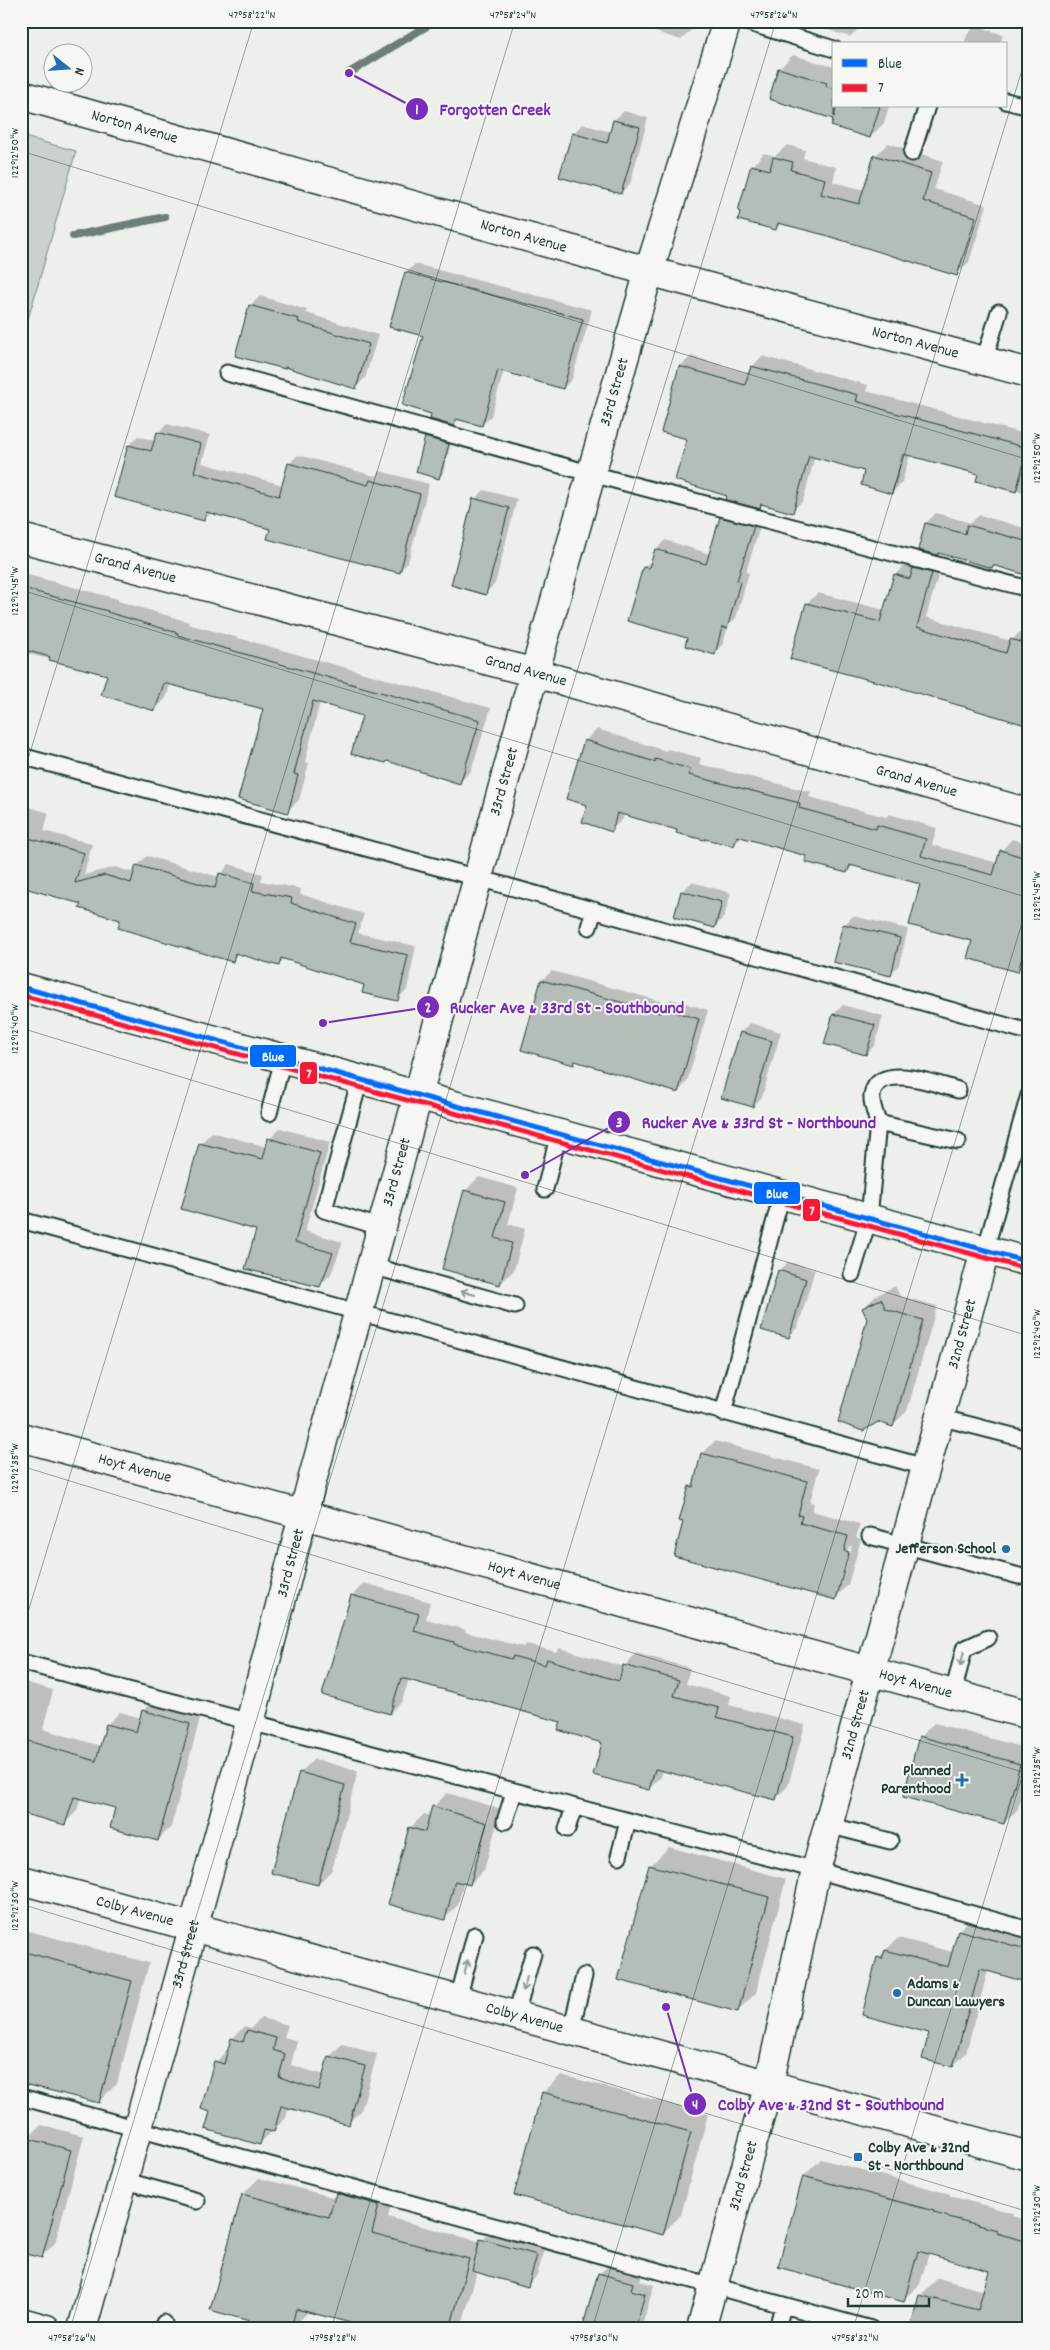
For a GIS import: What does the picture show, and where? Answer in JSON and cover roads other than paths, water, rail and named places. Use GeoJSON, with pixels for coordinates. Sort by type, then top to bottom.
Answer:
{"type":"FeatureCollection","features":[{"type":"Feature","properties":{"kind":"street","name":"33rd Street"},"geometry":{"type":"LineString","coordinates":[[82,2329],[194,1928],[250,1723],[303,1514],[535,673],[650,271],[727,21]]}},
{"type":"Feature","properties":{"kind":"street","name":"Norton Avenue"},"geometry":{"type":"LineString","coordinates":[[21,95],[650,271],[1029,373]]}},
{"type":"Feature","properties":{"kind":"street","name":"Grand Avenue"},"geometry":{"type":"LineString","coordinates":[[21,538],[535,673],[1029,813]]}},
{"type":"Feature","properties":{"kind":"street"},"geometry":{"type":"LineString","coordinates":[[21,987],[1029,1262]]}},
{"type":"Feature","properties":{"kind":"street","name":"32nd Street"},"geometry":{"type":"LineString","coordinates":[[701,2329],[769,2084],[816,1870],[985,1250]]}},
{"type":"Feature","properties":{"kind":"street","name":"Hoyt Avenue"},"geometry":{"type":"LineString","coordinates":[[21,1437],[1029,1715]]}},
{"type":"Feature","properties":{"kind":"street","name":"Colby Avenue"},"geometry":{"type":"LineString","coordinates":[[21,1880],[1029,2156]]}},
{"type":"Feature","properties":{"kind":"street"},"geometry":{"type":"LineString","coordinates":[[21,2322],[46,2329]]}},
{"type":"Feature","properties":{"kind":"lane"},"geometry":{"type":"LineString","coordinates":[[743,21],[832,48]]}},
{"type":"Feature","properties":{"kind":"lane"},"geometry":{"type":"LineString","coordinates":[[1008,102],[1029,108]]}},
{"type":"Feature","properties":{"kind":"lane"},"geometry":{"type":"LineString","coordinates":[[912,153],[926,108]]}},
{"type":"Feature","properties":{"kind":"lane"},"geometry":{"type":"LineString","coordinates":[[984,361],[999,312]]}},
{"type":"Feature","properties":{"kind":"lane"},"geometry":{"type":"LineString","coordinates":[[227,373],[592,474],[1029,589]]}},
{"type":"Feature","properties":{"kind":"lane"},"geometry":{"type":"LineString","coordinates":[[21,756],[478,878],[1029,1032]]}},
{"type":"Feature","properties":{"kind":"lane"},"geometry":{"type":"LineString","coordinates":[[590,927],[594,910]]}},
{"type":"Feature","properties":{"kind":"lane"},"geometry":{"type":"LineString","coordinates":[[269,1113],[283,1059]]}},
{"type":"Feature","properties":{"kind":"lane"},"geometry":{"type":"LineString","coordinates":[[852,1274],[869,1218],[878,1123],[872,1096],[882,1080],[894,1077],[912,1077],[958,1090]]}},
{"type":"Feature","properties":{"kind":"lane"},"geometry":{"type":"LineString","coordinates":[[360,1079],[324,1210],[383,1228]]}},
{"type":"Feature","properties":{"kind":"lane","name":"32nd Street"},"geometry":{"type":"LineString","coordinates":[[985,1250],[1029,1095]]}},
{"type":"Feature","properties":{"kind":"lane"},"geometry":{"type":"LineString","coordinates":[[878,1123],[958,1141]]}},
{"type":"Feature","properties":{"kind":"lane"},"geometry":{"type":"LineString","coordinates":[[545,1189],[559,1133]]}},
{"type":"Feature","properties":{"kind":"lane"},"geometry":{"type":"LineString","coordinates":[[723,1412],[782,1194]]}},
{"type":"Feature","properties":{"kind":"lane"},"geometry":{"type":"LineString","coordinates":[[21,1220],[359,1314],[926,1467]]}},
{"type":"Feature","properties":{"kind":"lane"},"geometry":{"type":"LineString","coordinates":[[372,1266],[515,1306]]}},
{"type":"Feature","properties":{"kind":"lane"},"geometry":{"type":"LineString","coordinates":[[939,1417],[1029,1440]]}},
{"type":"Feature","properties":{"kind":"lane"},"geometry":{"type":"LineString","coordinates":[[870,1536],[1019,1576]]}},
{"type":"Feature","properties":{"kind":"lane"},"geometry":{"type":"LineString","coordinates":[[953,1694],[964,1649],[988,1638]]}},
{"type":"Feature","properties":{"kind":"lane"},"geometry":{"type":"LineString","coordinates":[[21,1662],[816,1870],[1029,1930]]}},
{"type":"Feature","properties":{"kind":"lane"},"geometry":{"type":"LineString","coordinates":[[505,1821],[514,1792]]}},
{"type":"Feature","properties":{"kind":"lane"},"geometry":{"type":"LineString","coordinates":[[567,1829],[574,1807]]}},
{"type":"Feature","properties":{"kind":"lane"},"geometry":{"type":"LineString","coordinates":[[619,1856],[628,1821]]}},
{"type":"Feature","properties":{"kind":"lane"},"geometry":{"type":"LineString","coordinates":[[828,1825],[890,1841]]}},
{"type":"Feature","properties":{"kind":"lane"},"geometry":{"type":"LineString","coordinates":[[458,1999],[475,1935]]}},
{"type":"Feature","properties":{"kind":"lane"},"geometry":{"type":"LineString","coordinates":[[516,2014],[533,1954]]}},
{"type":"Feature","properties":{"kind":"lane"},"geometry":{"type":"LineString","coordinates":[[571,2030],[584,1976]]}},
{"type":"Feature","properties":{"kind":"lane"},"geometry":{"type":"LineString","coordinates":[[21,2097],[872,2329]]}},
{"type":"Feature","properties":{"kind":"lane"},"geometry":{"type":"LineString","coordinates":[[123,2180],[197,2201]]}},
{"type":"Feature","properties":{"kind":"lane"},"geometry":{"type":"LineString","coordinates":[[778,2325],[783,2306]]}},
{"type":"Feature","properties":{"kind":"waterway"},"geometry":{"type":"LineString","coordinates":[[349,73],[435,21]]}},
{"type":"Feature","properties":{"kind":"waterway"},"geometry":{"type":"LineString","coordinates":[[73,236],[165,217]]}},
{"type":"Feature","properties":{"kind":"place","name":"Forgotten Creek"},"geometry":{"type":"Point","coordinates":[349,73]}},
{"type":"Feature","properties":{"kind":"place","name":"Rucker Ave & 33rd St - Southbound"},"geometry":{"type":"Point","coordinates":[323,1023]}},
{"type":"Feature","properties":{"kind":"place","name":"Rucker Ave & 33rd St - Northbound"},"geometry":{"type":"Point","coordinates":[525,1175]}},
{"type":"Feature","properties":{"kind":"place","name":"Jefferson School"},"geometry":{"type":"Point","coordinates":[1006,1549]}},
{"type":"Feature","properties":{"kind":"place","name":"Planned Parenthood"},"geometry":{"type":"Point","coordinates":[962,1780]}},
{"type":"Feature","properties":{"kind":"place","name":"Adams & Duncan Lawyers"},"geometry":{"type":"Point","coordinates":[897,1993]}},
{"type":"Feature","properties":{"kind":"place","name":"Colby Ave & 32nd St - Southbound"},"geometry":{"type":"Point","coordinates":[666,2007]}},
{"type":"Feature","properties":{"kind":"place","name":"Colby Ave & 32nd St - Northbound"},"geometry":{"type":"Point","coordinates":[858,2157]}}]}
